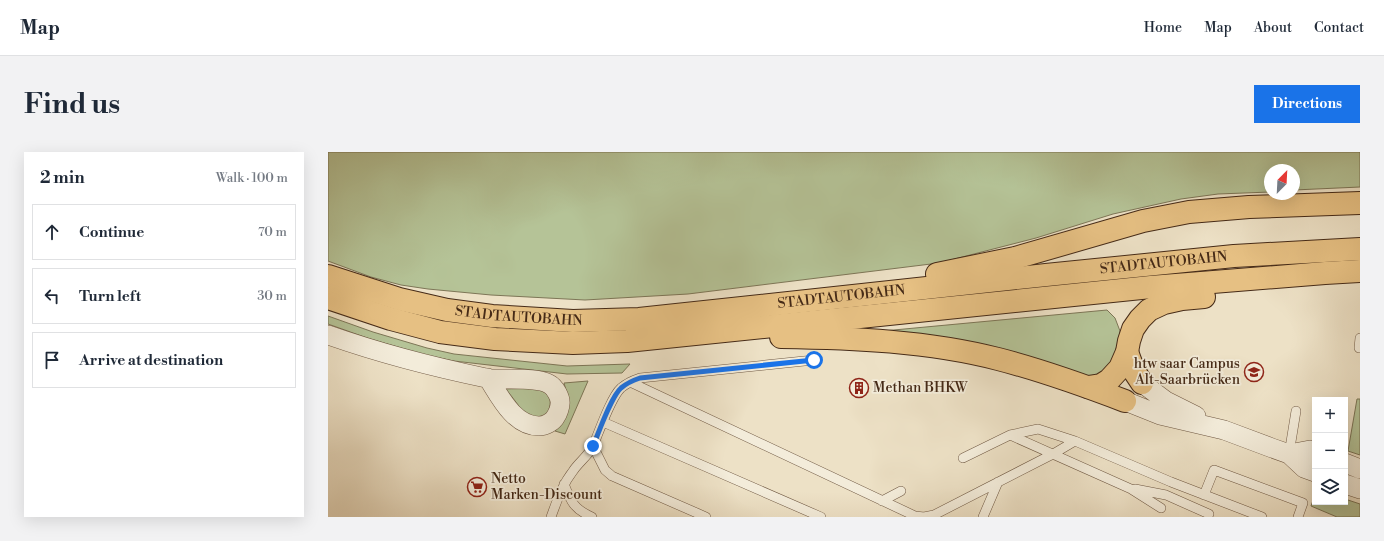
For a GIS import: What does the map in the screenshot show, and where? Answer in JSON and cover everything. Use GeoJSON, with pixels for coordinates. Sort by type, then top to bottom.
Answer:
{"type":"FeatureCollection","features":[{"type":"Feature","properties":{"kind":"highway"},"geometry":{"type":"LineString","coordinates":[[826,298],[1015,258],[1144,221],[1189,212],[1249,207],[1360,203]]}},
{"type":"Feature","properties":{"kind":"highway","name":"STADTAUTOBAHN"},"geometry":{"type":"LineString","coordinates":[[328,276],[399,299],[447,310],[492,316],[573,321],[639,318],[1234,256],[1360,249]]}},
{"type":"Feature","properties":{"kind":"highway","name":"STADTAUTOBAHN"},"geometry":{"type":"LineString","coordinates":[[328,298],[391,319],[440,332],[495,339],[574,343],[627,341],[1151,287],[1360,271]]}},
{"type":"Feature","properties":{"kind":"highway"},"geometry":{"type":"LineString","coordinates":[[1088,387],[1102,385],[1120,368],[1128,352],[1129,341],[1133,329],[1149,310],[1164,303],[1189,298],[1360,284]]}},
{"type":"Feature","properties":{"kind":"highway"},"geometry":{"type":"LineString","coordinates":[[676,336],[805,337],[869,340],[933,346],[997,359],[1043,372],[1125,401]]}},
{"type":"Feature","properties":{"kind":"highway"},"geometry":{"type":"LineString","coordinates":[[1128,352],[1134,372],[1142,383]]}},
{"type":"Feature","properties":{"kind":"street"},"geometry":{"type":"LineString","coordinates":[[328,335],[368,349],[488,378]]}},
{"type":"Feature","properties":{"kind":"street"},"geometry":{"type":"LineString","coordinates":[[1142,383],[1166,401],[1224,430],[1289,454],[1304,468],[1312,471]]}},
{"type":"Feature","properties":{"kind":"street"},"geometry":{"type":"LineString","coordinates":[[1125,401],[1160,415],[1224,430]]}},
{"type":"Feature","properties":{"kind":"street"},"geometry":{"type":"LineString","coordinates":[[1289,454],[1312,451]]}},
{"type":"Feature","properties":{"kind":"street"},"geometry":{"type":"LineString","coordinates":[[1348,464],[1360,469]]}},
{"type":"Feature","properties":{"kind":"street"},"geometry":{"type":"LineString","coordinates":[[1348,485],[1360,489]]}},
{"type":"Feature","properties":{"kind":"lane"},"geometry":{"type":"LineString","coordinates":[[1359,348],[1360,338]]}},
{"type":"Feature","properties":{"kind":"lane"},"geometry":{"type":"LineString","coordinates":[[551,517],[564,484],[574,469],[589,453],[615,396],[621,388],[630,382],[640,378],[814,360]]}},
{"type":"Feature","properties":{"kind":"lane"},"geometry":{"type":"LineString","coordinates":[[630,382],[915,516],[934,516],[1075,441]]}},
{"type":"Feature","properties":{"kind":"lane"},"geometry":{"type":"LineString","coordinates":[[1289,454],[1296,411]]}},
{"type":"Feature","properties":{"kind":"lane"},"geometry":{"type":"LineString","coordinates":[[603,422],[821,517]]}},
{"type":"Feature","properties":{"kind":"lane"},"geometry":{"type":"LineString","coordinates":[[963,458],[1010,435],[1038,430],[1075,441],[1204,495],[1262,517]]}},
{"type":"Feature","properties":{"kind":"lane"},"geometry":{"type":"LineString","coordinates":[[1010,435],[1131,489],[1161,508]]}},
{"type":"Feature","properties":{"kind":"lane"},"geometry":{"type":"LineString","coordinates":[[593,446],[605,470],[612,476],[706,517]]}},
{"type":"Feature","properties":{"kind":"lane"},"geometry":{"type":"LineString","coordinates":[[1204,495],[1214,470],[1303,503],[1298,517]]}},
{"type":"Feature","properties":{"kind":"lane"},"geometry":{"type":"LineString","coordinates":[[983,517],[998,482]]}},
{"type":"Feature","properties":{"kind":"lane"},"geometry":{"type":"LineString","coordinates":[[564,484],[573,504],[579,510],[592,517]]}},
{"type":"Feature","properties":{"kind":"lane"},"geometry":{"type":"LineString","coordinates":[[1131,489],[1166,495],[1209,514]]}},
{"type":"Feature","properties":{"kind":"lane"},"geometry":{"type":"LineString","coordinates":[[882,501],[901,491]]}},
{"type":"Feature","properties":{"kind":"green space"},"geometry":{"type":"Polygon","coordinates":[[[328,152],[1360,152],[1360,187],[1300,190],[1300,164],[1264,164],[1264,192],[1218,194],[1181,199],[1113,214],[1036,238],[939,263],[688,294],[585,300],[491,295],[401,285],[371,277],[328,261],[328,152]]]}},
{"type":"Feature","properties":{"kind":"green space"},"geometry":{"type":"Polygon","coordinates":[[[1107,310],[1115,318],[1120,331],[1120,340],[1113,363],[1098,376],[1085,377],[883,331],[1107,310]]]}},
{"type":"Feature","properties":{"kind":"green space"},"geometry":{"type":"Polygon","coordinates":[[[328,316],[373,332],[427,348],[454,354],[567,366],[630,364],[622,373],[567,374],[454,361],[425,355],[370,339],[328,324],[328,316]]]}},
{"type":"Feature","properties":{"kind":"green space"},"geometry":{"type":"Polygon","coordinates":[[[588,381],[565,434],[555,431],[561,422],[569,401],[564,383],[588,381]]]}},
{"type":"Feature","properties":{"kind":"green space"},"geometry":{"type":"Polygon","coordinates":[[[535,388],[547,394],[550,401],[547,414],[537,419],[525,414],[506,389],[535,388]]]}},
{"type":"Feature","properties":{"kind":"green space"},"geometry":{"type":"Polygon","coordinates":[[[1357,399],[1360,399],[1360,455],[1348,451],[1357,399]]]}},
{"type":"Feature","properties":{"kind":"green space"},"geometry":{"type":"Polygon","coordinates":[[[1348,500],[1360,504],[1360,517],[1337,517],[1311,506],[1312,503],[1312,505],[1348,505],[1348,500]]]}},
{"type":"Feature","properties":{"kind":"place","name":"htw saar Campus Alt-Saarbrücken"},"geometry":{"type":"Point","coordinates":[1254,372]}},
{"type":"Feature","properties":{"kind":"place","name":"Methan BHKW"},"geometry":{"type":"Point","coordinates":[859,388]}},
{"type":"Feature","properties":{"kind":"place","name":"Netto Marken-Discount"},"geometry":{"type":"Point","coordinates":[477,487]}},
{"type":"Feature","properties":{"kind":"route"},"geometry":{"type":"LineString","coordinates":[[593,446],[615,396],[621,388],[640,378],[814,360]]}}]}
